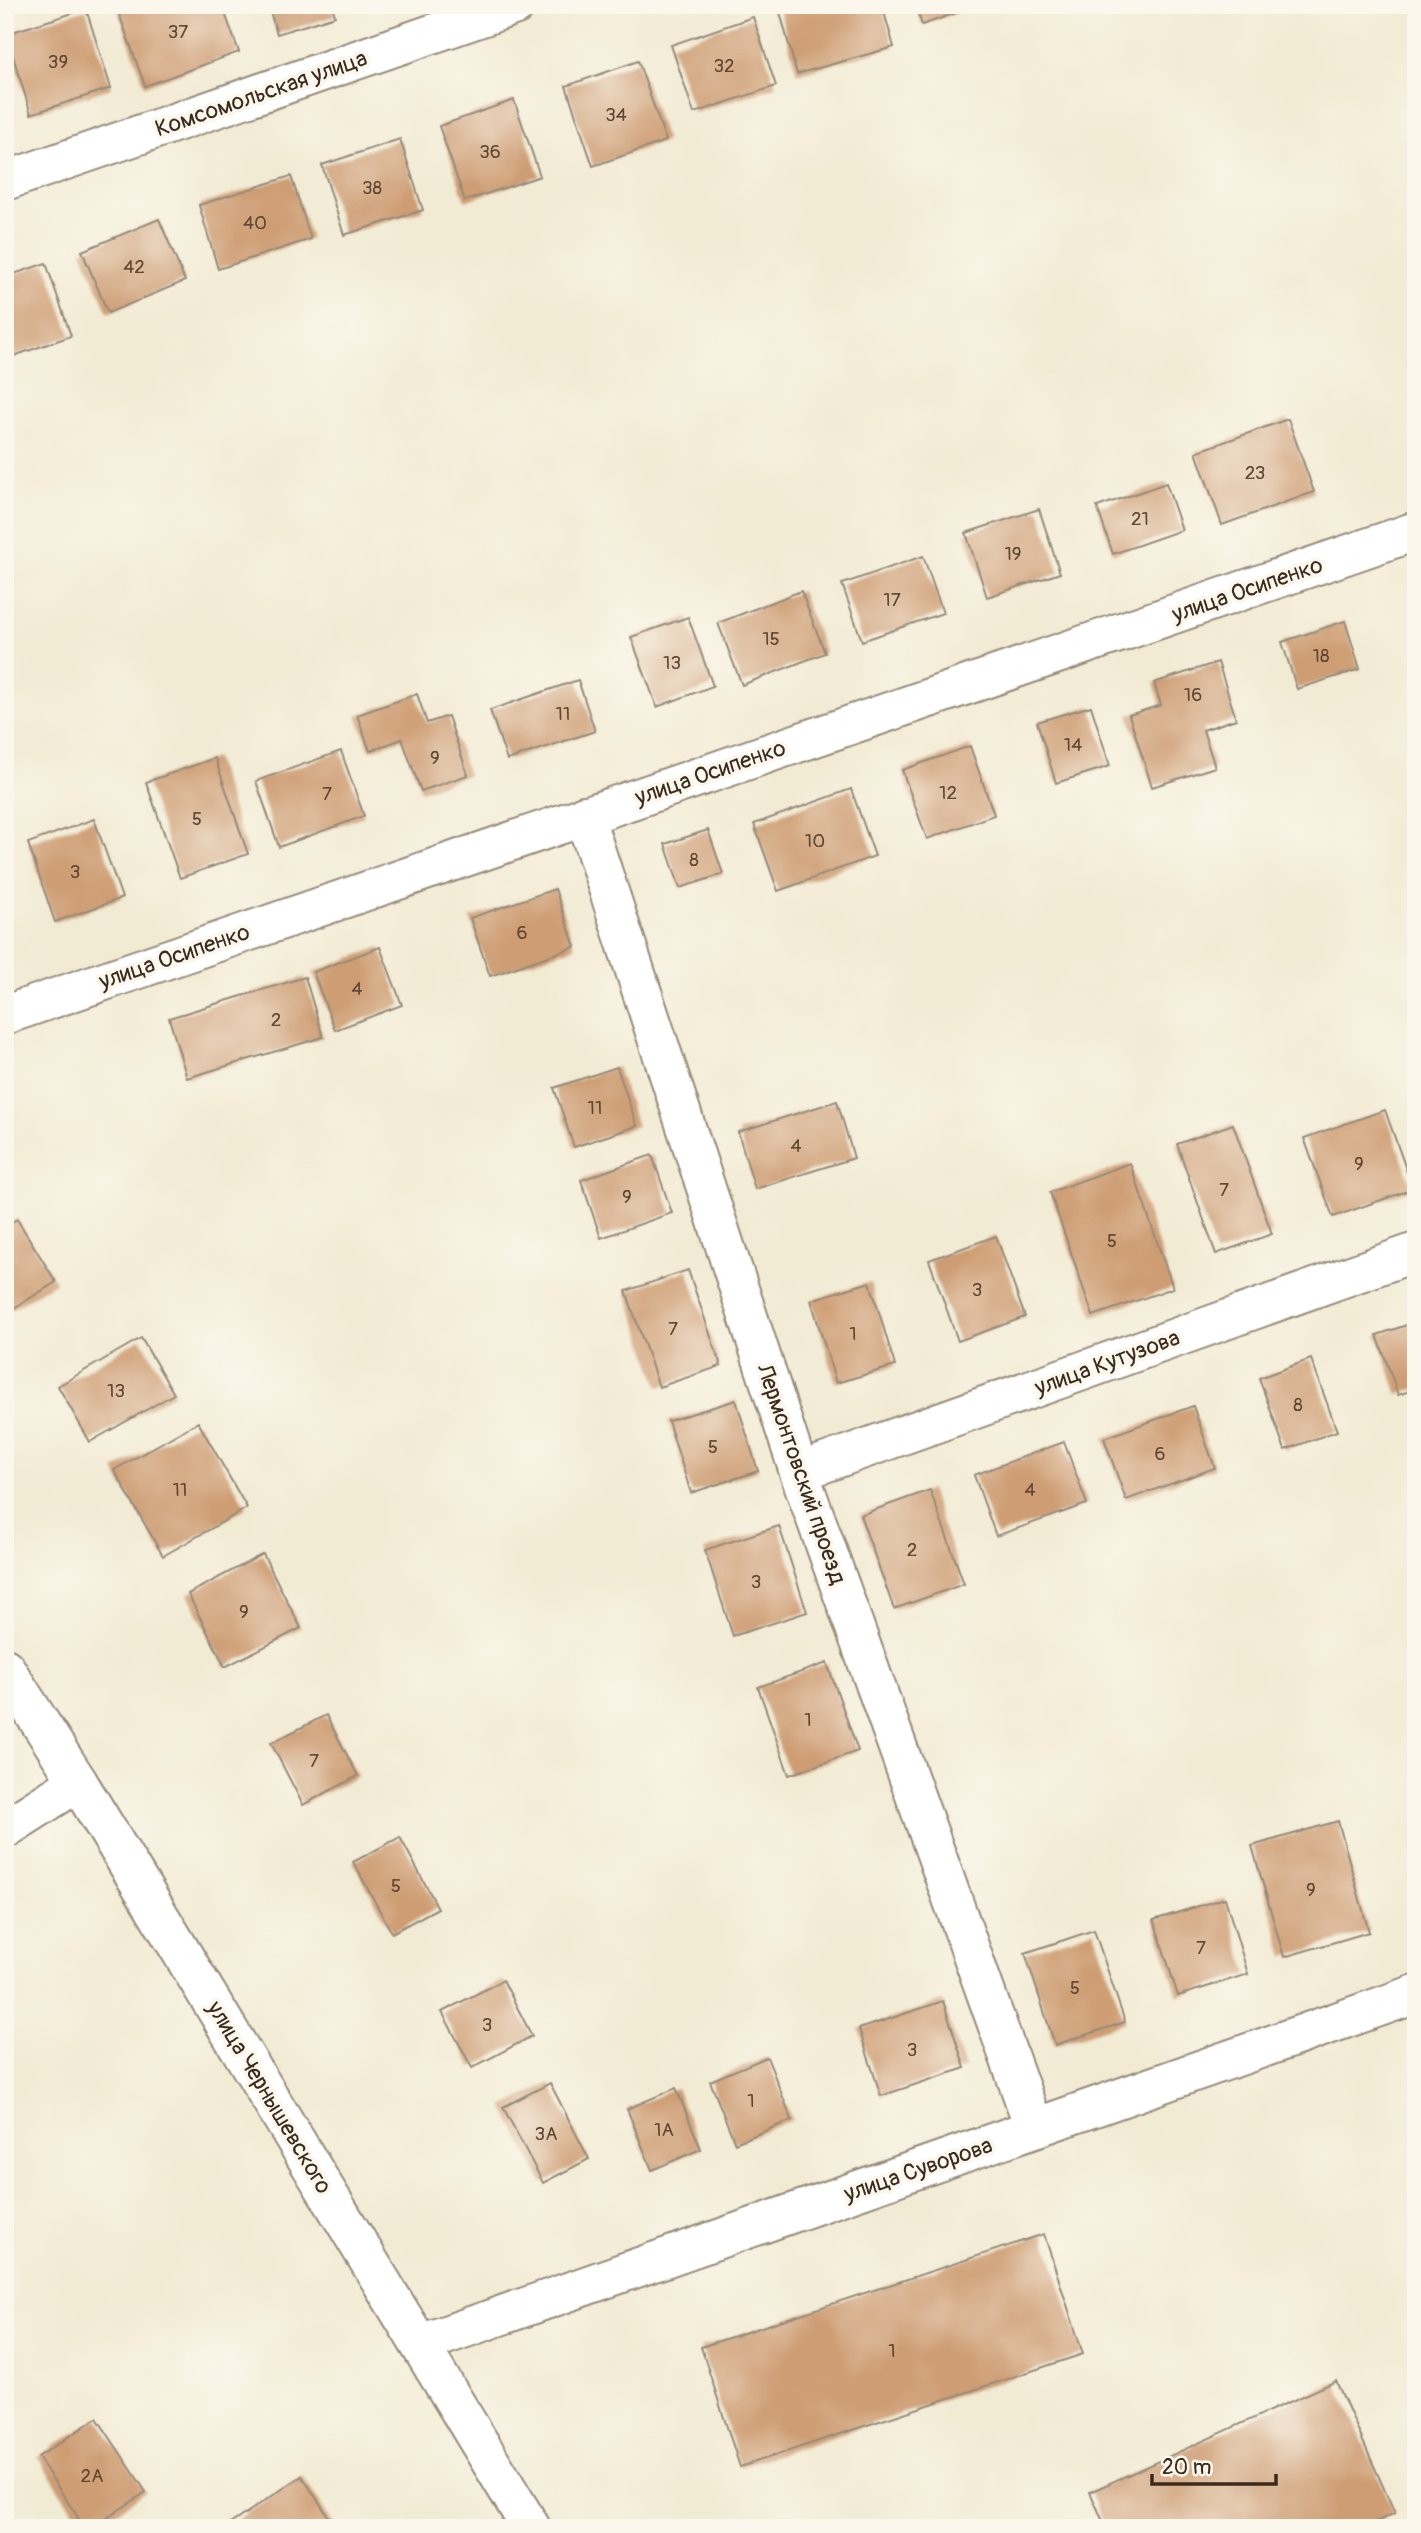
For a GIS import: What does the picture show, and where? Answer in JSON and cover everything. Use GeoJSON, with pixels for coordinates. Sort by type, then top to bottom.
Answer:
{"type":"FeatureCollection","features":[{"type":"Feature","properties":{"kind":"street","name":"Комсомольская улица"},"geometry":{"type":"LineString","coordinates":[[5,181],[516,5]]}},
{"type":"Feature","properties":{"kind":"street","name":"улица Осипенко"},"geometry":{"type":"LineString","coordinates":[[5,1014],[1416,531]]}},
{"type":"Feature","properties":{"kind":"street","name":"Лермонтовский проезд"},"geometry":{"type":"LineString","coordinates":[[584,815],[799,1472],[1034,2127]]}},
{"type":"Feature","properties":{"kind":"street","name":"улица Кутузова"},"geometry":{"type":"LineString","coordinates":[[799,1472],[1416,1252]]}},
{"type":"Feature","properties":{"kind":"street","name":"улица Чернышевского"},"geometry":{"type":"LineString","coordinates":[[5,1668],[79,1782],[531,2528]]}},
{"type":"Feature","properties":{"kind":"street"},"geometry":{"type":"LineString","coordinates":[[5,1829],[79,1782]]}},
{"type":"Feature","properties":{"kind":"street","name":"улица Суворова"},"geometry":{"type":"LineString","coordinates":[[420,2344],[1416,1994]]}},
{"type":"Feature","properties":{"kind":"building"},"geometry":{"type":"Polygon","coordinates":[[[135,5],[222,5],[239,52],[145,86],[118,11],[135,5]]]}},
{"type":"Feature","properties":{"kind":"building"},"geometry":{"type":"Polygon","coordinates":[[[268,5],[332,5],[335,16],[277,34],[268,5]]]}},
{"type":"Feature","properties":{"kind":"building"},"geometry":{"type":"Polygon","coordinates":[[[778,5],[882,5],[894,47],[797,74],[778,5]]]}},
{"type":"Feature","properties":{"kind":"building"},"geometry":{"type":"Polygon","coordinates":[[[915,5],[976,5],[976,6],[922,25],[915,5]]]}},
{"type":"Feature","properties":{"kind":"building"},"geometry":{"type":"Polygon","coordinates":[[[86,9],[111,88],[31,114],[6,34],[86,9]]]}},
{"type":"Feature","properties":{"kind":"building"},"geometry":{"type":"Polygon","coordinates":[[[753,17],[776,86],[694,113],[671,45],[753,17]]]}},
{"type":"Feature","properties":{"kind":"building"},"geometry":{"type":"Polygon","coordinates":[[[638,61],[666,141],[593,166],[566,86],[638,61]]]}},
{"type":"Feature","properties":{"kind":"building"},"geometry":{"type":"Polygon","coordinates":[[[514,100],[540,176],[465,201],[439,126],[514,100]]]}},
{"type":"Feature","properties":{"kind":"building"},"geometry":{"type":"Polygon","coordinates":[[[400,139],[423,210],[344,235],[322,165],[400,139]]]}},
{"type":"Feature","properties":{"kind":"building"},"geometry":{"type":"Polygon","coordinates":[[[291,176],[311,239],[218,269],[199,205],[291,176]]]}},
{"type":"Feature","properties":{"kind":"building"},"geometry":{"type":"Polygon","coordinates":[[[159,219],[185,281],[108,313],[82,251],[159,219]]]}},
{"type":"Feature","properties":{"kind":"building"},"geometry":{"type":"Polygon","coordinates":[[[46,263],[71,336],[5,359],[5,277],[46,263]]]}},
{"type":"Feature","properties":{"kind":"building"},"geometry":{"type":"Polygon","coordinates":[[[1288,419],[1314,492],[1222,525],[1196,452],[1288,419]]]}},
{"type":"Feature","properties":{"kind":"building"},"geometry":{"type":"Polygon","coordinates":[[[1166,483],[1182,530],[1113,554],[1097,507],[1166,483]]]}},
{"type":"Feature","properties":{"kind":"building"},"geometry":{"type":"Polygon","coordinates":[[[1039,509],[1060,573],[987,597],[966,533],[1039,509]]]}},
{"type":"Feature","properties":{"kind":"building"},"geometry":{"type":"Polygon","coordinates":[[[923,556],[943,613],[862,641],[842,584],[923,556]]]}},
{"type":"Feature","properties":{"kind":"building"},"geometry":{"type":"Polygon","coordinates":[[[801,591],[825,653],[742,685],[718,623],[801,591]]]}},
{"type":"Feature","properties":{"kind":"building"},"geometry":{"type":"Polygon","coordinates":[[[688,617],[713,686],[657,707],[631,637],[688,617]]]}},
{"type":"Feature","properties":{"kind":"building"},"geometry":{"type":"Polygon","coordinates":[[[1345,621],[1360,669],[1297,689],[1282,642],[1345,621]]]}},
{"type":"Feature","properties":{"kind":"building"},"geometry":{"type":"Polygon","coordinates":[[[1218,662],[1236,719],[1203,730],[1215,767],[1152,787],[1129,715],[1161,705],[1154,683],[1218,662]]]}},
{"type":"Feature","properties":{"kind":"building"},"geometry":{"type":"Polygon","coordinates":[[[578,680],[595,731],[507,760],[490,710],[578,680]]]}},
{"type":"Feature","properties":{"kind":"building"},"geometry":{"type":"Polygon","coordinates":[[[417,694],[427,723],[448,716],[468,775],[421,791],[402,739],[370,751],[357,715],[417,694]]]}},
{"type":"Feature","properties":{"kind":"building"},"geometry":{"type":"Polygon","coordinates":[[[1091,706],[1110,766],[1056,783],[1037,722],[1091,706]]]}},
{"type":"Feature","properties":{"kind":"building"},"geometry":{"type":"Polygon","coordinates":[[[970,746],[994,815],[927,839],[902,770],[970,746]]]}},
{"type":"Feature","properties":{"kind":"building"},"geometry":{"type":"Polygon","coordinates":[[[341,751],[364,816],[279,847],[256,781],[341,751]]]}},
{"type":"Feature","properties":{"kind":"building"},"geometry":{"type":"Polygon","coordinates":[[[215,758],[248,854],[180,878],[146,782],[215,758]]]}},
{"type":"Feature","properties":{"kind":"building"},"geometry":{"type":"Polygon","coordinates":[[[851,789],[875,856],[778,891],[754,824],[851,789]]]}},
{"type":"Feature","properties":{"kind":"building"},"geometry":{"type":"Polygon","coordinates":[[[94,819],[122,898],[55,922],[28,843],[94,819]]]}},
{"type":"Feature","properties":{"kind":"building"},"geometry":{"type":"Polygon","coordinates":[[[708,830],[723,874],[680,888],[665,844],[708,830]]]}},
{"type":"Feature","properties":{"kind":"building"},"geometry":{"type":"Polygon","coordinates":[[[555,889],[575,947],[490,976],[470,918],[555,889]]]}},
{"type":"Feature","properties":{"kind":"building"},"geometry":{"type":"Polygon","coordinates":[[[380,947],[402,1005],[335,1030],[313,972],[380,947]]]}},
{"type":"Feature","properties":{"kind":"building"},"geometry":{"type":"Polygon","coordinates":[[[305,977],[323,1037],[187,1078],[169,1018],[305,977]]]}},
{"type":"Feature","properties":{"kind":"building"},"geometry":{"type":"Polygon","coordinates":[[[617,1067],[637,1126],[574,1147],[554,1088],[617,1067]]]}},
{"type":"Feature","properties":{"kind":"building"},"geometry":{"type":"Polygon","coordinates":[[[837,1101],[854,1158],[755,1189],[738,1132],[837,1101]]]}},
{"type":"Feature","properties":{"kind":"building"},"geometry":{"type":"Polygon","coordinates":[[[1385,1110],[1413,1189],[1333,1217],[1304,1138],[1385,1110]]]}},
{"type":"Feature","properties":{"kind":"building"},"geometry":{"type":"Polygon","coordinates":[[[1233,1124],[1272,1234],[1216,1254],[1177,1144],[1233,1124]]]}},
{"type":"Feature","properties":{"kind":"building"},"geometry":{"type":"Polygon","coordinates":[[[652,1155],[672,1213],[601,1238],[581,1180],[652,1155]]]}},
{"type":"Feature","properties":{"kind":"building"},"geometry":{"type":"Polygon","coordinates":[[[1130,1163],[1173,1288],[1093,1316],[1050,1192],[1130,1163]]]}},
{"type":"Feature","properties":{"kind":"building"},"geometry":{"type":"Polygon","coordinates":[[[17,1219],[56,1282],[11,1310],[5,1299],[5,1226],[17,1219]]]}},
{"type":"Feature","properties":{"kind":"building"},"geometry":{"type":"Polygon","coordinates":[[[996,1236],[1025,1317],[958,1341],[929,1260],[996,1236]]]}},
{"type":"Feature","properties":{"kind":"building"},"geometry":{"type":"Polygon","coordinates":[[[688,1270],[721,1366],[659,1387],[626,1291],[688,1270]]]}},
{"type":"Feature","properties":{"kind":"building"},"geometry":{"type":"Polygon","coordinates":[[[870,1282],[895,1366],[836,1383],[811,1300],[870,1282]]]}},
{"type":"Feature","properties":{"kind":"building"},"geometry":{"type":"Polygon","coordinates":[[[1416,1322],[1416,1389],[1398,1395],[1377,1335],[1416,1322]]]}},
{"type":"Feature","properties":{"kind":"building"},"geometry":{"type":"Polygon","coordinates":[[[141,1338],[174,1394],[90,1442],[58,1386],[141,1338]]]}},
{"type":"Feature","properties":{"kind":"building"},"geometry":{"type":"Polygon","coordinates":[[[1311,1359],[1337,1431],[1285,1450],[1259,1378],[1311,1359]]]}},
{"type":"Feature","properties":{"kind":"building"},"geometry":{"type":"Polygon","coordinates":[[[736,1400],[758,1471],[691,1493],[668,1421],[736,1400]]]}},
{"type":"Feature","properties":{"kind":"building"},"geometry":{"type":"Polygon","coordinates":[[[1193,1406],[1215,1468],[1126,1500],[1104,1438],[1193,1406]]]}},
{"type":"Feature","properties":{"kind":"building"},"geometry":{"type":"Polygon","coordinates":[[[198,1422],[247,1508],[163,1556],[114,1470],[198,1422]]]}},
{"type":"Feature","properties":{"kind":"building"},"geometry":{"type":"Polygon","coordinates":[[[1064,1442],[1087,1504],[996,1536],[974,1475],[1064,1442]]]}},
{"type":"Feature","properties":{"kind":"building"},"geometry":{"type":"Polygon","coordinates":[[[930,1490],[964,1584],[894,1609],[860,1515],[930,1490]]]}},
{"type":"Feature","properties":{"kind":"building"},"geometry":{"type":"Polygon","coordinates":[[[779,1526],[807,1612],[733,1636],[705,1550],[779,1526]]]}},
{"type":"Feature","properties":{"kind":"building"},"geometry":{"type":"Polygon","coordinates":[[[263,1554],[301,1628],[225,1667],[188,1594],[263,1554]]]}},
{"type":"Feature","properties":{"kind":"building"},"geometry":{"type":"Polygon","coordinates":[[[827,1663],[858,1751],[789,1775],[758,1687],[827,1663]]]}},
{"type":"Feature","properties":{"kind":"building"},"geometry":{"type":"Polygon","coordinates":[[[326,1715],[358,1776],[303,1805],[271,1743],[326,1715]]]}},
{"type":"Feature","properties":{"kind":"building"},"geometry":{"type":"Polygon","coordinates":[[[1338,1821],[1369,1932],[1284,1957],[1252,1846],[1338,1821]]]}},
{"type":"Feature","properties":{"kind":"building"},"geometry":{"type":"Polygon","coordinates":[[[400,1837],[438,1908],[392,1933],[353,1862],[400,1837]]]}},
{"type":"Feature","properties":{"kind":"building"},"geometry":{"type":"Polygon","coordinates":[[[1225,1898],[1248,1974],[1178,1996],[1154,1920],[1225,1898]]]}},
{"type":"Feature","properties":{"kind":"building"},"geometry":{"type":"Polygon","coordinates":[[[1094,1930],[1125,2022],[1055,2045],[1025,1953],[1094,1930]]]}},
{"type":"Feature","properties":{"kind":"building"},"geometry":{"type":"Polygon","coordinates":[[[503,1980],[532,2036],[472,2068],[442,2012],[503,1980]]]}},
{"type":"Feature","properties":{"kind":"building"},"geometry":{"type":"Polygon","coordinates":[[[943,2001],[965,2068],[881,2096],[859,2029],[943,2001]]]}},
{"type":"Feature","properties":{"kind":"building"},"geometry":{"type":"Polygon","coordinates":[[[767,2057],[792,2120],[735,2143],[710,2081],[767,2057]]]}},
{"type":"Feature","properties":{"kind":"building"},"geometry":{"type":"Polygon","coordinates":[[[550,2083],[589,2159],[543,2183],[503,2107],[550,2083]]]}},
{"type":"Feature","properties":{"kind":"building"},"geometry":{"type":"Polygon","coordinates":[[[676,2088],[701,2149],[652,2170],[627,2109],[676,2088]]]}},
{"type":"Feature","properties":{"kind":"building"},"geometry":{"type":"Polygon","coordinates":[[[1044,2234],[1083,2354],[740,2467],[701,2347],[1044,2234]]]}},
{"type":"Feature","properties":{"kind":"building"},"geometry":{"type":"Polygon","coordinates":[[[1336,2381],[1395,2513],[1363,2528],[1106,2528],[1090,2492],[1336,2381]]]}},
{"type":"Feature","properties":{"kind":"building"},"geometry":{"type":"Polygon","coordinates":[[[97,2418],[146,2492],[92,2528],[85,2528],[38,2457],[97,2418]]]}},
{"type":"Feature","properties":{"kind":"building"},"geometry":{"type":"Polygon","coordinates":[[[302,2476],[336,2528],[224,2528],[302,2476]]]}}]}
